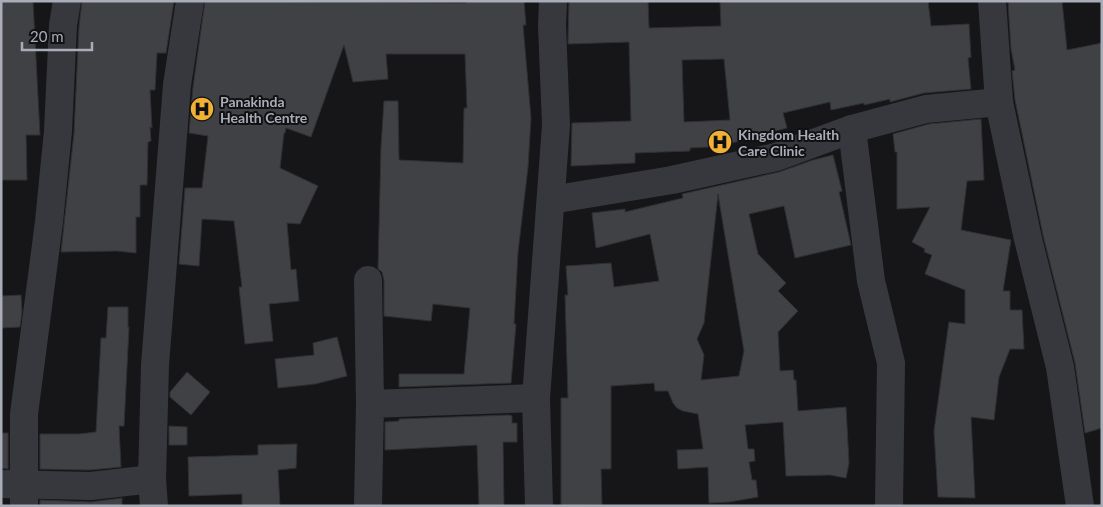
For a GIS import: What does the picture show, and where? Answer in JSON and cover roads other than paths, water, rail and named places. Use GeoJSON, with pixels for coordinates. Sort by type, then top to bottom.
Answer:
{"type":"FeatureCollection","features":[{"type":"Feature","properties":{"kind":"street"},"geometry":{"type":"LineString","coordinates":[[67,1],[63,25],[58,131],[49,222],[24,414],[16,492],[152,479]]}},
{"type":"Feature","properties":{"kind":"street"},"geometry":{"type":"LineString","coordinates":[[154,506],[152,479],[155,365],[177,85],[190,1]]}},
{"type":"Feature","properties":{"kind":"street"},"geometry":{"type":"LineString","coordinates":[[539,506],[536,398],[556,125],[552,26],[553,1]]}},
{"type":"Feature","properties":{"kind":"street"},"geometry":{"type":"LineString","coordinates":[[992,1],[999,102],[1028,239],[1060,367],[1080,506]]}},
{"type":"Feature","properties":{"kind":"street"},"geometry":{"type":"LineString","coordinates":[[551,200],[672,180],[776,157],[852,129],[926,109],[999,102]]}},
{"type":"Feature","properties":{"kind":"street"},"geometry":{"type":"LineString","coordinates":[[852,129],[871,281],[891,363],[889,506]]}},
{"type":"Feature","properties":{"kind":"street"},"geometry":{"type":"LineString","coordinates":[[368,280],[370,404],[368,506]]}},
{"type":"Feature","properties":{"kind":"street"},"geometry":{"type":"LineString","coordinates":[[370,404],[536,398]]}},
{"type":"Feature","properties":{"kind":"place","name":"Panakinda Health Centre"},"geometry":{"type":"Point","coordinates":[202,109]}},
{"type":"Feature","properties":{"kind":"place","name":"Kingdom Health Care Clinic"},"geometry":{"type":"Point","coordinates":[720,142]}}]}
